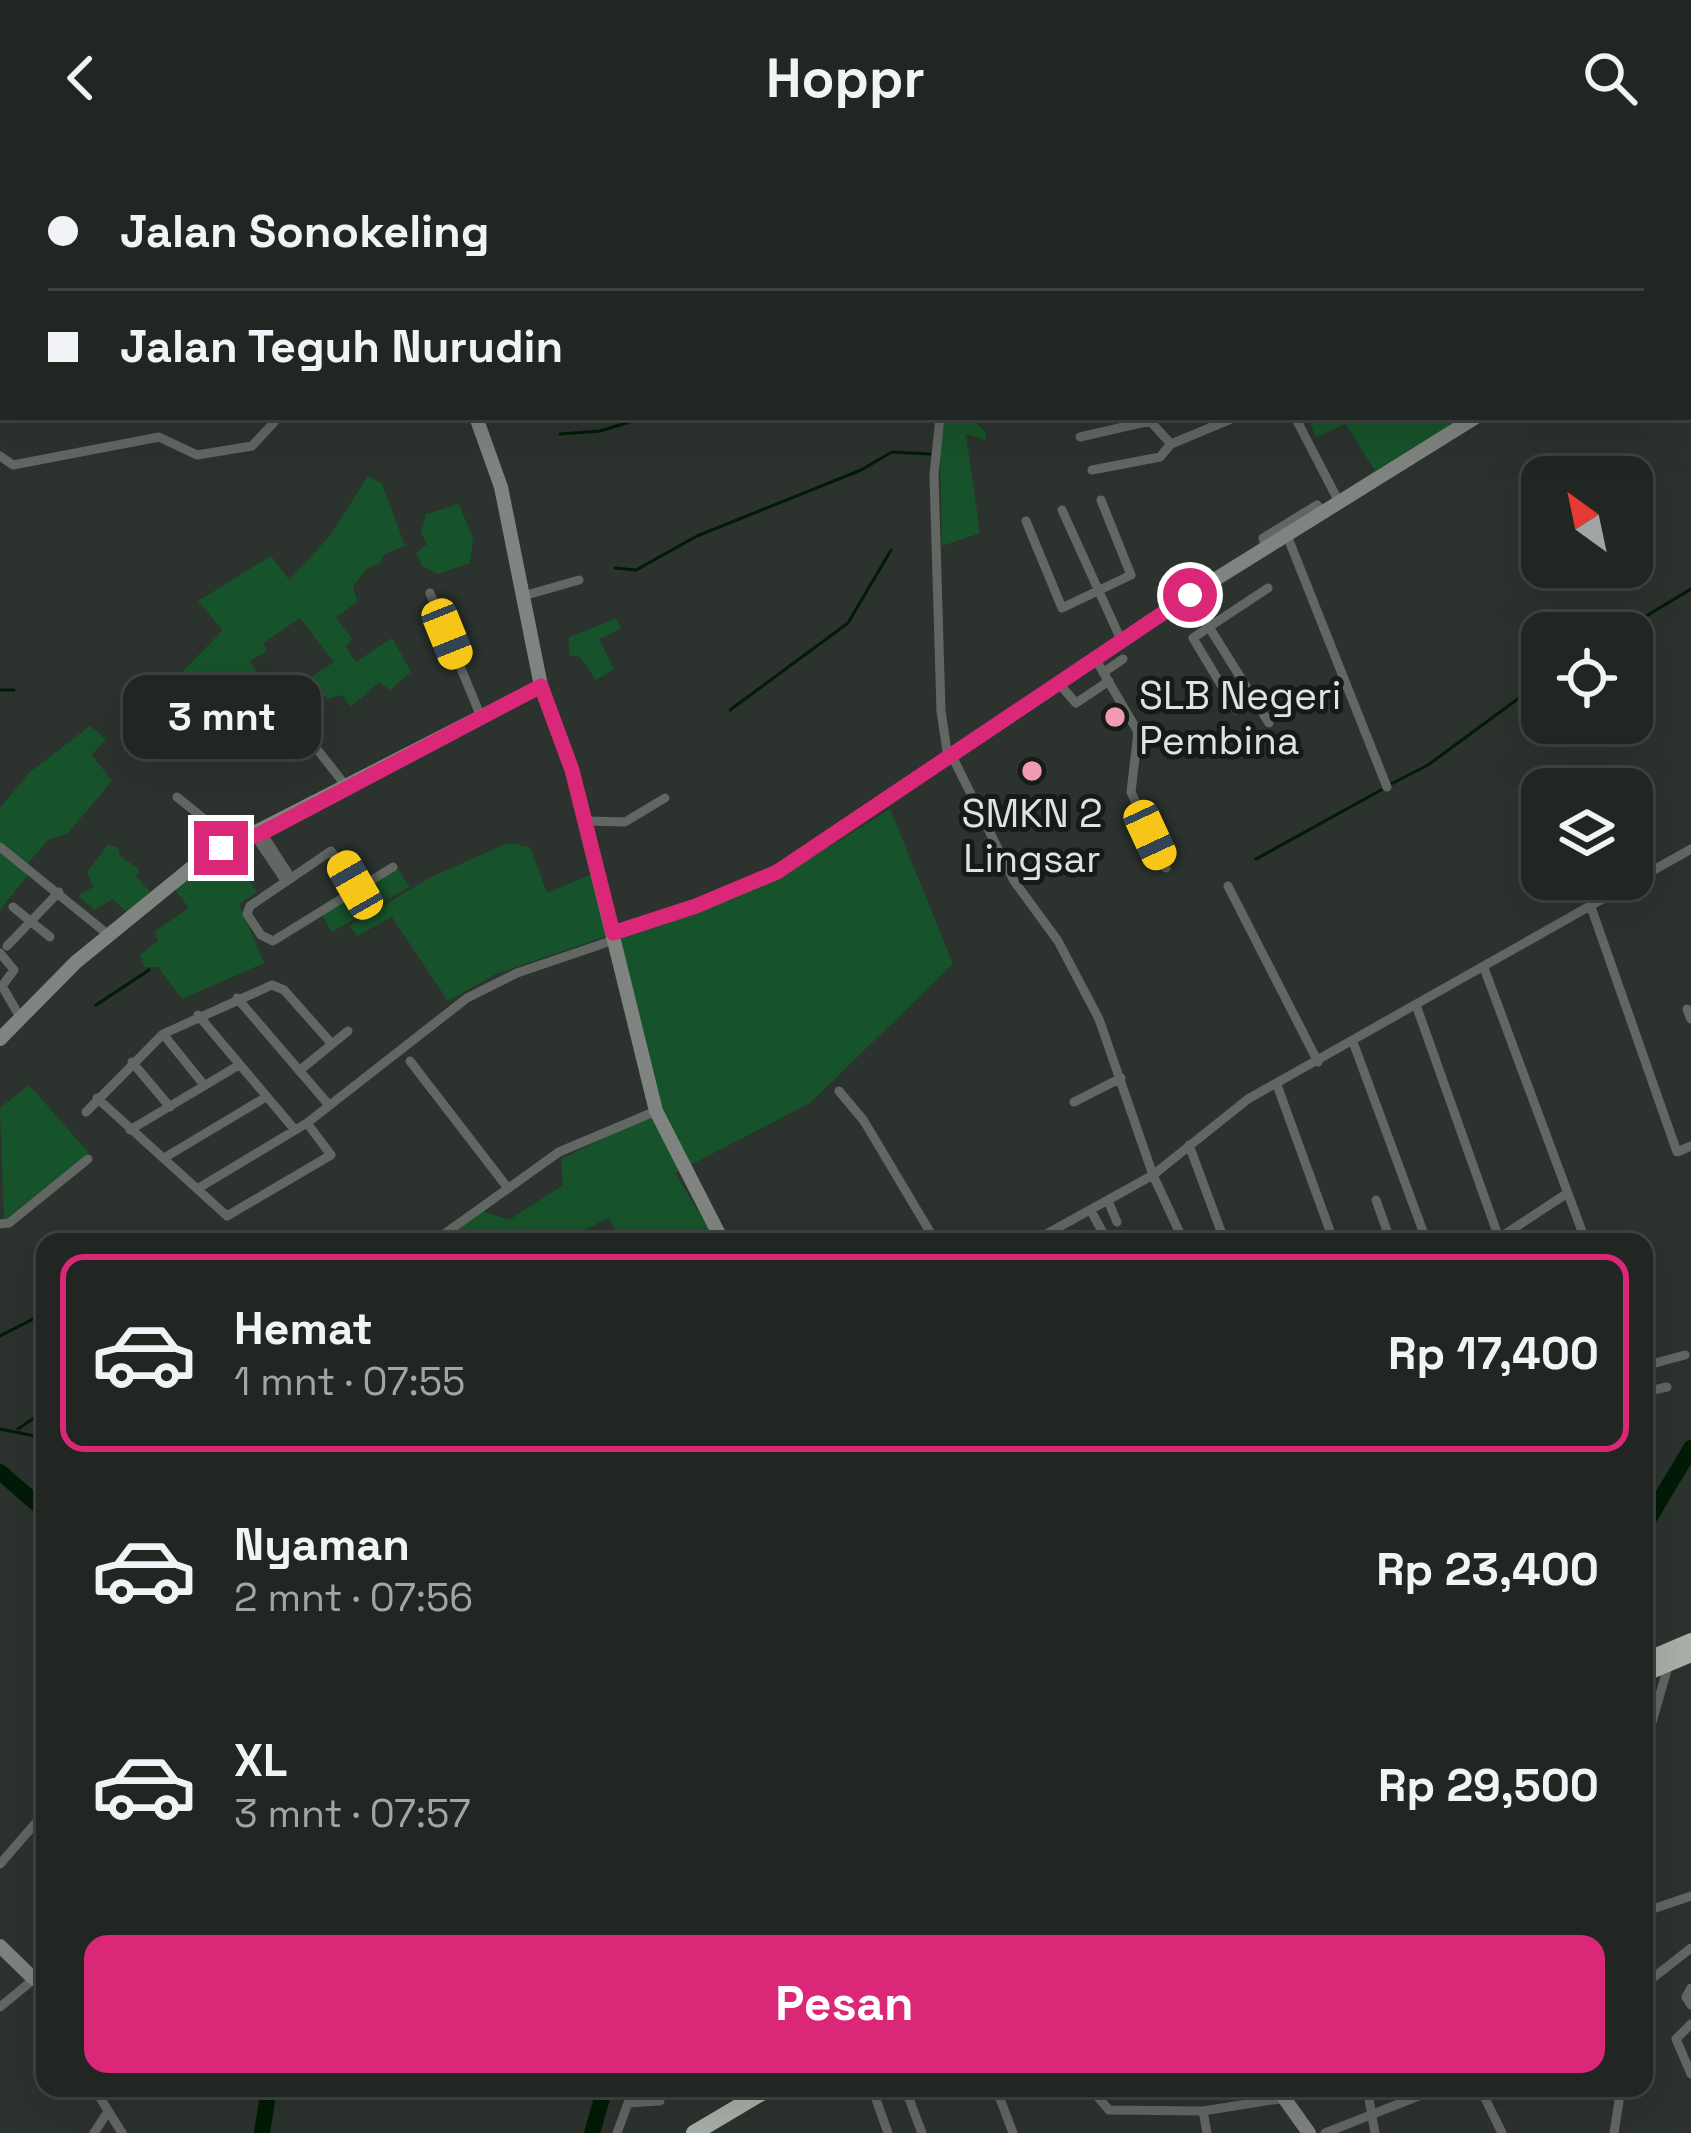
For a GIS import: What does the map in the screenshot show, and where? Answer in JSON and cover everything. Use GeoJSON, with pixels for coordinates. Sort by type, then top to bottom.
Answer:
{"type":"FeatureCollection","features":[{"type":"Feature","properties":{"kind":"highway"},"geometry":{"type":"LineString","coordinates":[[1653,1657],[1691,1641]]}},
{"type":"Feature","properties":{"kind":"highway"},"geometry":{"type":"LineString","coordinates":[[1653,1670],[1691,1654]]}},
{"type":"Feature","properties":{"kind":"highway"},"geometry":{"type":"LineString","coordinates":[[694,2133],[755,2097]]}},
{"type":"Feature","properties":{"kind":"street"},"geometry":{"type":"LineString","coordinates":[[0,456],[13,465],[159,437],[196,454],[252,446],[276,420]]}},
{"type":"Feature","properties":{"kind":"street"},"geometry":{"type":"LineString","coordinates":[[477,420],[501,487],[541,686],[585,821],[656,1111],[718,1233]]}},
{"type":"Feature","properties":{"kind":"street"},"geometry":{"type":"LineString","coordinates":[[940,420],[934,475],[941,711],[951,759],[1014,881],[1063,950],[1099,1019],[1153,1175],[1180,1233]]}},
{"type":"Feature","properties":{"kind":"street"},"geometry":{"type":"LineString","coordinates":[[1092,470],[1160,457],[1171,444],[1229,420]]}},
{"type":"Feature","properties":{"kind":"street"},"geometry":{"type":"LineString","coordinates":[[1297,420],[1340,504]]}},
{"type":"Feature","properties":{"kind":"street"},"geometry":{"type":"LineString","coordinates":[[1060,685],[1076,703],[1122,642],[1472,420]]}},
{"type":"Feature","properties":{"kind":"street"},"geometry":{"type":"LineString","coordinates":[[1080,437],[1150,421],[1171,444]]}},
{"type":"Feature","properties":{"kind":"street"},"geometry":{"type":"LineString","coordinates":[[1026,521],[1062,608],[1131,575],[1101,500]]}},
{"type":"Feature","properties":{"kind":"street"},"geometry":{"type":"LineString","coordinates":[[1266,550],[1262,538],[1318,505],[1325,514]]}},
{"type":"Feature","properties":{"kind":"street"},"geometry":{"type":"LineString","coordinates":[[1062,510],[1122,642]]}},
{"type":"Feature","properties":{"kind":"street"},"geometry":{"type":"LineString","coordinates":[[1288,538],[1387,787]]}},
{"type":"Feature","properties":{"kind":"street"},"geometry":{"type":"LineString","coordinates":[[523,596],[579,580]]}},
{"type":"Feature","properties":{"kind":"street"},"geometry":{"type":"LineString","coordinates":[[1236,710],[1193,638],[1268,588]]}},
{"type":"Feature","properties":{"kind":"street"},"geometry":{"type":"LineString","coordinates":[[430,592],[481,717]]}},
{"type":"Feature","properties":{"kind":"street"},"geometry":{"type":"LineString","coordinates":[[1190,595],[1269,723]]}},
{"type":"Feature","properties":{"kind":"street"},"geometry":{"type":"LineString","coordinates":[[197,1189],[307,1123],[467,998],[517,973],[777,872],[1060,685],[1124,659]]}},
{"type":"Feature","properties":{"kind":"street"},"geometry":{"type":"LineString","coordinates":[[1103,671],[1138,733],[1131,792],[1166,868]]}},
{"type":"Feature","properties":{"kind":"street"},"geometry":{"type":"LineString","coordinates":[[0,1039],[166,885],[234,843],[541,686]]}},
{"type":"Feature","properties":{"kind":"street"},"geometry":{"type":"LineString","coordinates":[[319,722],[309,739],[346,786]]}},
{"type":"Feature","properties":{"kind":"street"},"geometry":{"type":"LineString","coordinates":[[177,797],[234,843]]}},
{"type":"Feature","properties":{"kind":"street"},"geometry":{"type":"LineString","coordinates":[[585,821],[625,822],[665,799]]}},
{"type":"Feature","properties":{"kind":"street"},"geometry":{"type":"LineString","coordinates":[[259,834],[289,880]]}},
{"type":"Feature","properties":{"kind":"street"},"geometry":{"type":"LineString","coordinates":[[0,848],[110,936]]}},
{"type":"Feature","properties":{"kind":"street"},"geometry":{"type":"LineString","coordinates":[[1050,1233],[1153,1175],[1234,1107],[1691,849]]}},
{"type":"Feature","properties":{"kind":"street"},"geometry":{"type":"LineString","coordinates":[[355,885],[331,851],[246,911],[270,941],[355,885],[393,867]]}},
{"type":"Feature","properties":{"kind":"street"},"geometry":{"type":"LineString","coordinates":[[1228,886],[1318,1062]]}},
{"type":"Feature","properties":{"kind":"street"},"geometry":{"type":"LineString","coordinates":[[20,1017],[2,986],[14,970],[4,950],[59,892]]}},
{"type":"Feature","properties":{"kind":"street"},"geometry":{"type":"LineString","coordinates":[[13,907],[50,938]]}},
{"type":"Feature","properties":{"kind":"street"},"geometry":{"type":"LineString","coordinates":[[1591,907],[1677,1152],[1691,1146]]}},
{"type":"Feature","properties":{"kind":"street"},"geometry":{"type":"LineString","coordinates":[[1484,968],[1583,1233]]}},
{"type":"Feature","properties":{"kind":"street"},"geometry":{"type":"LineString","coordinates":[[86,1112],[163,1034],[237,998],[278,986],[332,1044]]}},
{"type":"Feature","properties":{"kind":"street"},"geometry":{"type":"LineString","coordinates":[[237,998],[328,1104]]}},
{"type":"Feature","properties":{"kind":"street"},"geometry":{"type":"LineString","coordinates":[[1416,1005],[1494,1233]]}},
{"type":"Feature","properties":{"kind":"street"},"geometry":{"type":"LineString","coordinates":[[198,1015],[295,1130]]}},
{"type":"Feature","properties":{"kind":"street"},"geometry":{"type":"LineString","coordinates":[[299,1071],[348,1031]]}},
{"type":"Feature","properties":{"kind":"street"},"geometry":{"type":"LineString","coordinates":[[163,1034],[204,1085]]}},
{"type":"Feature","properties":{"kind":"street"},"geometry":{"type":"LineString","coordinates":[[1352,1042],[1424,1233]]}},
{"type":"Feature","properties":{"kind":"street"},"geometry":{"type":"LineString","coordinates":[[410,1060],[508,1187]]}},
{"type":"Feature","properties":{"kind":"street"},"geometry":{"type":"LineString","coordinates":[[132,1062],[170,1107]]}},
{"type":"Feature","properties":{"kind":"street"},"geometry":{"type":"LineString","coordinates":[[130,1130],[238,1065]]}},
{"type":"Feature","properties":{"kind":"street"},"geometry":{"type":"LineString","coordinates":[[1074,1102],[1121,1078]]}},
{"type":"Feature","properties":{"kind":"street"},"geometry":{"type":"LineString","coordinates":[[1277,1085],[1331,1233]]}},
{"type":"Feature","properties":{"kind":"street"},"geometry":{"type":"LineString","coordinates":[[838,1091],[865,1121],[931,1233]]}},
{"type":"Feature","properties":{"kind":"street"},"geometry":{"type":"LineString","coordinates":[[164,1158],[266,1097]]}},
{"type":"Feature","properties":{"kind":"street"},"geometry":{"type":"LineString","coordinates":[[97,1098],[227,1216],[329,1156],[307,1123]]}},
{"type":"Feature","properties":{"kind":"street"},"geometry":{"type":"LineString","coordinates":[[445,1233],[559,1152],[656,1111]]}},
{"type":"Feature","properties":{"kind":"street"},"geometry":{"type":"LineString","coordinates":[[1189,1144],[1222,1233]]}},
{"type":"Feature","properties":{"kind":"street"},"geometry":{"type":"LineString","coordinates":[[0,1224],[9,1223],[88,1160]]}},
{"type":"Feature","properties":{"kind":"street"},"geometry":{"type":"LineString","coordinates":[[1509,1233],[1567,1193]]}},
{"type":"Feature","properties":{"kind":"street"},"geometry":{"type":"LineString","coordinates":[[1376,1200],[1388,1233]]}},
{"type":"Feature","properties":{"kind":"street"},"geometry":{"type":"LineString","coordinates":[[1108,1201],[1117,1222]]}},
{"type":"Feature","properties":{"kind":"street"},"geometry":{"type":"LineString","coordinates":[[1091,1210],[1103,1233]]}},
{"type":"Feature","properties":{"kind":"street"},"geometry":{"type":"LineString","coordinates":[[1522,1226],[1525,1233]]}},
{"type":"Feature","properties":{"kind":"street"},"geometry":{"type":"LineString","coordinates":[[1062,1227],[1065,1233]]}},
{"type":"Feature","properties":{"kind":"street"},"geometry":{"type":"LineString","coordinates":[[1653,1364],[1685,1355]]}},
{"type":"Feature","properties":{"kind":"street"},"geometry":{"type":"LineString","coordinates":[[1653,1390],[1667,1387]]}},
{"type":"Feature","properties":{"kind":"street"},"geometry":{"type":"LineString","coordinates":[[1653,1720],[1670,1663]]}},
{"type":"Feature","properties":{"kind":"street"},"geometry":{"type":"LineString","coordinates":[[0,1864],[36,1822]]}},
{"type":"Feature","properties":{"kind":"street"},"geometry":{"type":"LineString","coordinates":[[33,1826],[36,1829]]}},
{"type":"Feature","properties":{"kind":"street"},"geometry":{"type":"LineString","coordinates":[[1653,1909],[1691,1896]]}},
{"type":"Feature","properties":{"kind":"street"},"geometry":{"type":"LineString","coordinates":[[0,1946],[36,1971]]}},
{"type":"Feature","properties":{"kind":"street"},"geometry":{"type":"LineString","coordinates":[[1653,1978],[1691,1948]]}},
{"type":"Feature","properties":{"kind":"street"},"geometry":{"type":"LineString","coordinates":[[0,2007],[36,1976]]}},
{"type":"Feature","properties":{"kind":"street"},"geometry":{"type":"LineString","coordinates":[[1691,1988],[1686,1997],[1691,2005]]}},
{"type":"Feature","properties":{"kind":"street"},"geometry":{"type":"LineString","coordinates":[[1691,2024],[1676,2039],[1691,2074]]}},
{"type":"Feature","properties":{"kind":"street"},"geometry":{"type":"LineString","coordinates":[[99,2097],[122,2133]]}},
{"type":"Feature","properties":{"kind":"street"},"geometry":{"type":"LineString","coordinates":[[872,2097],[888,2133]]}},
{"type":"Feature","properties":{"kind":"street"},"geometry":{"type":"LineString","coordinates":[[908,2097],[922,2133]]}},
{"type":"Feature","properties":{"kind":"street"},"geometry":{"type":"LineString","coordinates":[[999,2097],[1013,2133]]}},
{"type":"Feature","properties":{"kind":"street"},"geometry":{"type":"LineString","coordinates":[[1098,2097],[1109,2110],[1203,2111],[1257,2097]]}},
{"type":"Feature","properties":{"kind":"street"},"geometry":{"type":"LineString","coordinates":[[1283,2097],[1301,2131]]}},
{"type":"Feature","properties":{"kind":"street"},"geometry":{"type":"LineString","coordinates":[[1368,2097],[1376,2133]]}},
{"type":"Feature","properties":{"kind":"street"},"geometry":{"type":"LineString","coordinates":[[1325,2133],[1410,2097]]}},
{"type":"Feature","properties":{"kind":"street"},"geometry":{"type":"LineString","coordinates":[[1485,2097],[1502,2133]]}},
{"type":"Feature","properties":{"kind":"street"},"geometry":{"type":"LineString","coordinates":[[1614,2133],[1620,2097]]}},
{"type":"Feature","properties":{"kind":"street"},"geometry":{"type":"LineString","coordinates":[[617,2133],[628,2103],[660,2101]]}},
{"type":"Feature","properties":{"kind":"street"},"geometry":{"type":"LineString","coordinates":[[1203,2111],[1207,2133]]}},
{"type":"Feature","properties":{"kind":"street"},"geometry":{"type":"LineString","coordinates":[[94,2133],[107,2113]]}},
{"type":"Feature","properties":{"kind":"green space"},"geometry":{"type":"Polygon","coordinates":[[[945,420],[972,420],[986,432],[985,440],[966,434],[980,533],[942,546],[940,451],[945,420]]]}},
{"type":"Feature","properties":{"kind":"green space"},"geometry":{"type":"Polygon","coordinates":[[[1308,420],[1458,420],[1375,471],[1346,424],[1316,437],[1308,420]]]}},
{"type":"Feature","properties":{"kind":"green space"},"geometry":{"type":"Polygon","coordinates":[[[368,476],[382,484],[405,546],[367,568],[353,586],[357,601],[336,618],[352,639],[345,646],[356,662],[392,638],[411,672],[390,690],[379,682],[351,707],[341,695],[327,699],[320,691],[284,722],[254,737],[224,703],[197,698],[181,673],[223,630],[198,601],[271,556],[289,580],[330,536],[368,476]],[[300,618],[263,643],[267,651],[250,661],[274,701],[334,662],[300,618]]]}},
{"type":"Feature","properties":{"kind":"green space"},"geometry":{"type":"Polygon","coordinates":[[[459,504],[473,539],[470,563],[438,574],[422,566],[416,554],[427,544],[421,533],[426,514],[459,504]]]}},
{"type":"Feature","properties":{"kind":"green space"},"geometry":{"type":"Polygon","coordinates":[[[616,619],[621,629],[599,639],[614,669],[596,680],[580,657],[569,655],[569,637],[616,619]]]}},
{"type":"Feature","properties":{"kind":"green space"},"geometry":{"type":"Polygon","coordinates":[[[90,726],[106,739],[92,755],[112,781],[68,833],[48,840],[23,869],[28,875],[0,910],[0,808],[30,772],[90,726]]]}},
{"type":"Feature","properties":{"kind":"green space"},"geometry":{"type":"Polygon","coordinates":[[[890,809],[953,964],[810,1103],[675,1173],[712,1233],[617,1233],[608,1218],[579,1233],[454,1233],[482,1211],[509,1220],[563,1185],[561,1159],[661,1110],[633,1009],[621,938],[780,877],[890,809]]]}},
{"type":"Feature","properties":{"kind":"green space"},"geometry":{"type":"Polygon","coordinates":[[[508,843],[530,847],[547,893],[592,874],[606,936],[496,974],[448,1001],[392,917],[357,936],[350,926],[429,878],[508,843]]]}},
{"type":"Feature","properties":{"kind":"green space"},"geometry":{"type":"Polygon","coordinates":[[[108,845],[118,847],[120,856],[139,869],[136,876],[150,892],[128,913],[112,899],[95,910],[78,896],[93,887],[87,872],[108,845]]]}},
{"type":"Feature","properties":{"kind":"green space"},"geometry":{"type":"Polygon","coordinates":[[[241,849],[254,868],[245,875],[257,892],[239,904],[264,963],[182,999],[158,967],[145,967],[140,955],[158,941],[155,931],[189,908],[174,888],[206,864],[241,849]]]}},
{"type":"Feature","properties":{"kind":"green space"},"geometry":{"type":"Polygon","coordinates":[[[398,868],[409,887],[332,932],[321,914],[398,868]]]}},
{"type":"Feature","properties":{"kind":"green space"},"geometry":{"type":"Polygon","coordinates":[[[29,1085],[89,1153],[4,1220],[0,1108],[29,1085]]]}},
{"type":"Feature","properties":{"kind":"waterway"},"geometry":{"type":"LineString","coordinates":[[560,434],[600,431],[636,420]]}},
{"type":"Feature","properties":{"kind":"waterway"},"geometry":{"type":"LineString","coordinates":[[615,568],[636,570],[697,536],[861,470],[892,452],[930,454]]}},
{"type":"Feature","properties":{"kind":"waterway"},"geometry":{"type":"LineString","coordinates":[[730,710],[848,623],[891,550]]}},
{"type":"Feature","properties":{"kind":"waterway"},"geometry":{"type":"LineString","coordinates":[[1653,612],[1691,589]]}},
{"type":"Feature","properties":{"kind":"waterway"},"geometry":{"type":"LineString","coordinates":[[0,690],[14,690]]}},
{"type":"Feature","properties":{"kind":"waterway"},"geometry":{"type":"LineString","coordinates":[[1391,784],[1428,765],[1521,696]]}},
{"type":"Feature","properties":{"kind":"waterway"},"geometry":{"type":"LineString","coordinates":[[1256,859],[1381,790]]}},
{"type":"Feature","properties":{"kind":"waterway"},"geometry":{"type":"LineString","coordinates":[[96,1005],[149,970]]}},
{"type":"Feature","properties":{"kind":"waterway"},"geometry":{"type":"LineString","coordinates":[[0,1336],[36,1318]]}},
{"type":"Feature","properties":{"kind":"waterway"},"geometry":{"type":"LineString","coordinates":[[18,1429],[36,1416]]}},
{"type":"Feature","properties":{"kind":"waterway"},"geometry":{"type":"LineString","coordinates":[[0,1429],[36,1436]]}},
{"type":"Feature","properties":{"kind":"waterway"},"geometry":{"type":"LineString","coordinates":[[1653,1512],[1691,1448]]}},
{"type":"Feature","properties":{"kind":"waterway"},"geometry":{"type":"LineString","coordinates":[[0,1472],[36,1503]]}},
{"type":"Feature","properties":{"kind":"waterway"},"geometry":{"type":"LineString","coordinates":[[262,2133],[268,2097]]}},
{"type":"Feature","properties":{"kind":"waterway"},"geometry":{"type":"LineString","coordinates":[[592,2133],[602,2097]]}},
{"type":"Feature","properties":{"kind":"place","name":"SLB Negeri Pembina"},"geometry":{"type":"Point","coordinates":[1115,717]}},
{"type":"Feature","properties":{"kind":"place","name":"SMKN 2 Lingsar"},"geometry":{"type":"Point","coordinates":[1032,771]}},
{"type":"Feature","properties":{"kind":"route"},"geometry":{"type":"LineString","coordinates":[[221,848],[262,833],[541,686],[572,770],[613,933],[696,906],[777,872],[1190,595]]}}]}
